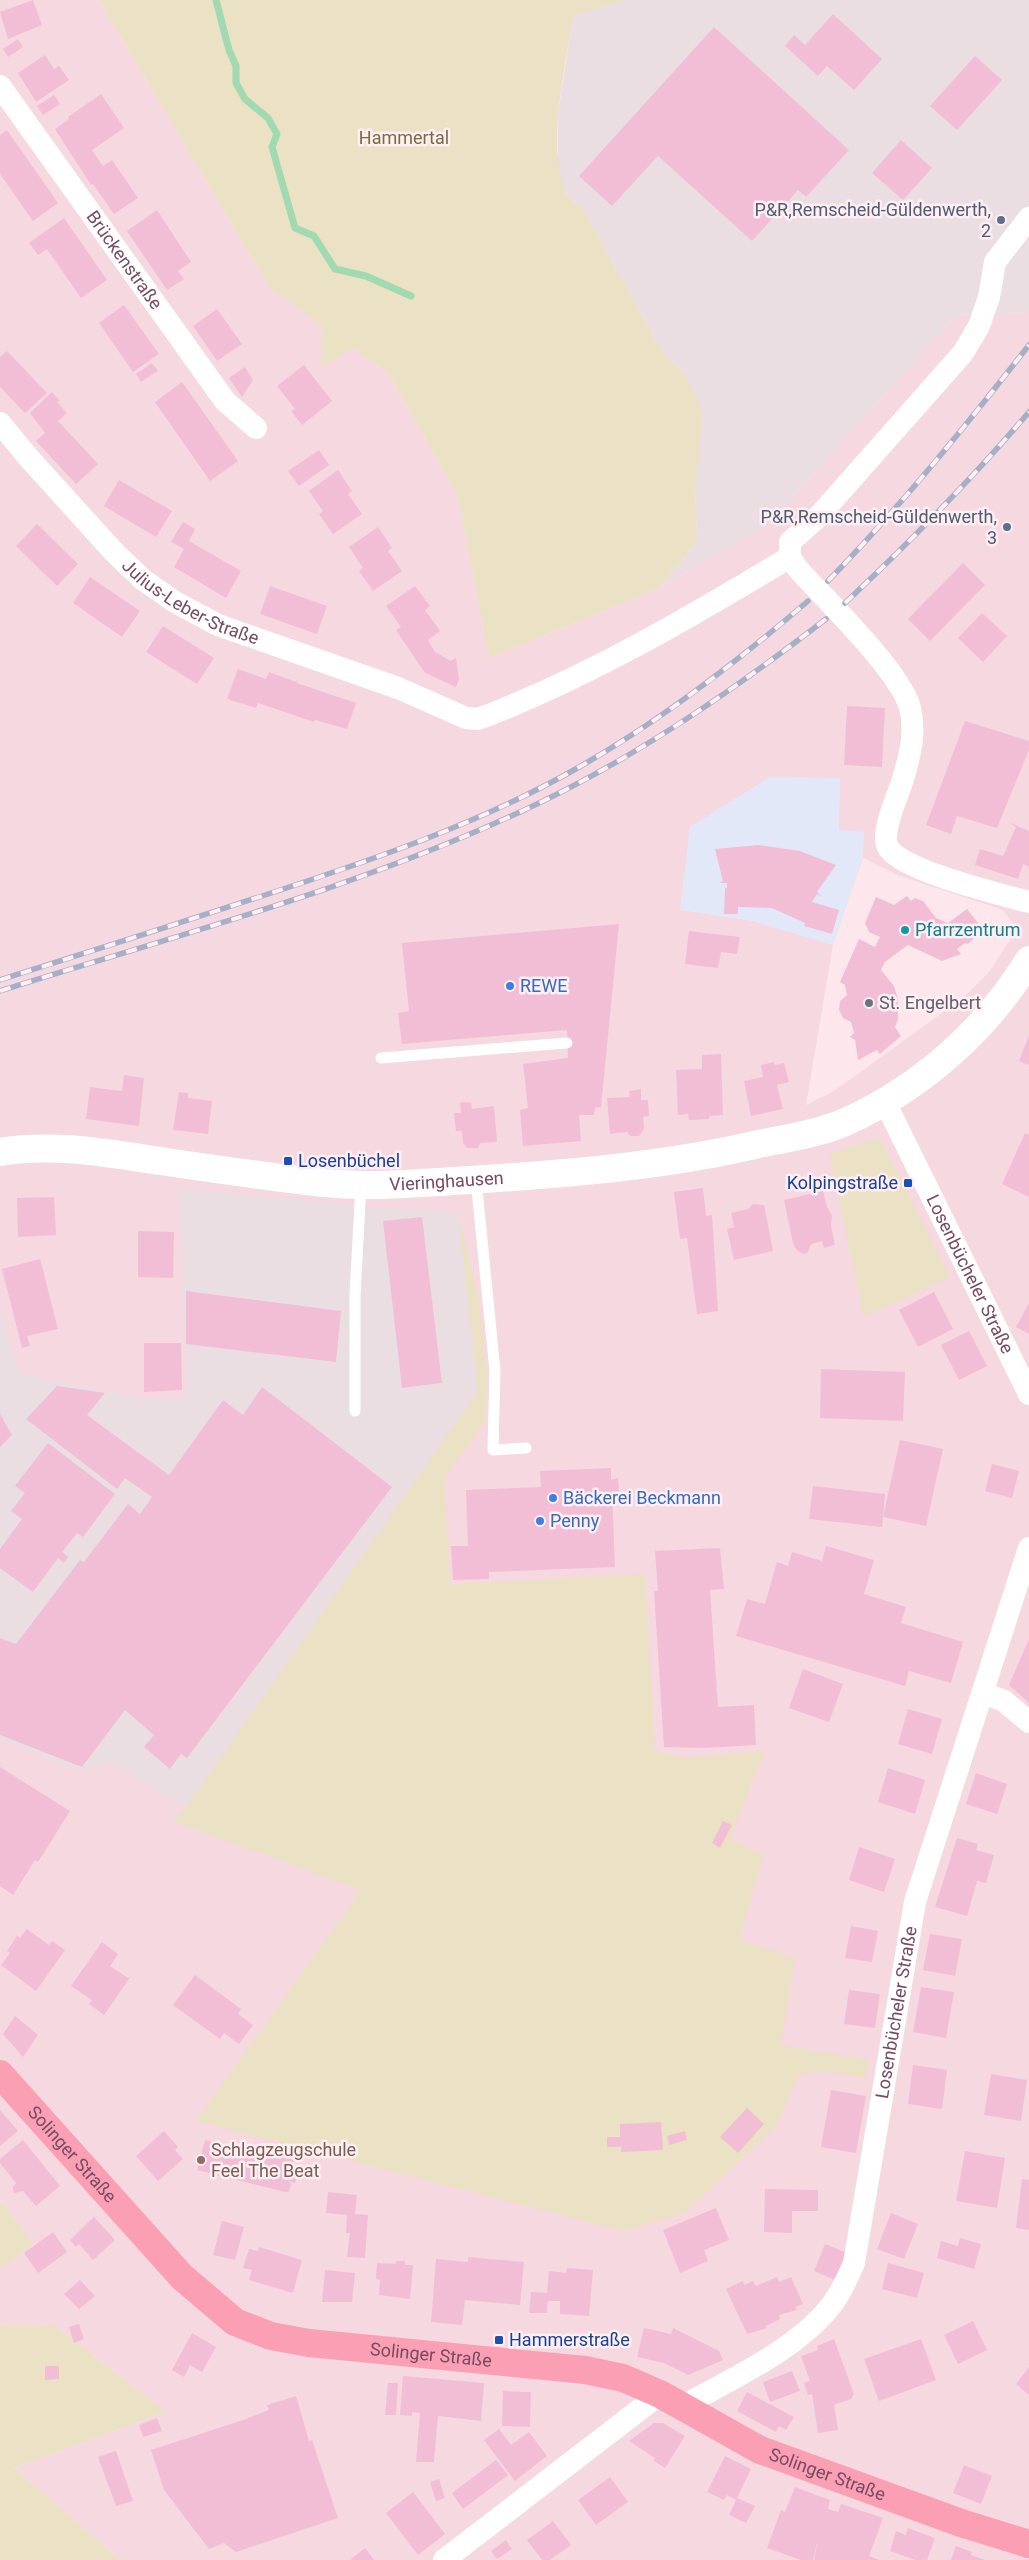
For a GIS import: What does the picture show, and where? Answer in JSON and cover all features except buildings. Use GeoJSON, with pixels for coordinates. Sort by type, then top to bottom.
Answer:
{"type":"FeatureCollection","features":[{"type":"Feature","properties":{"kind":"main road","name":"Vieringhausen"},"geometry":{"type":"LineString","coordinates":[[0,1152],[40,1148],[77,1150],[251,1175],[360,1185],[476,1179],[641,1166],[713,1155],[800,1135],[846,1122],[885,1102],[947,1058],[967,1040],[987,1019],[1029,960]]}},
{"type":"Feature","properties":{"kind":"main road","name":"Solinger Straße"},"geometry":{"type":"LineString","coordinates":[[0,2074],[182,2277],[235,2322],[253,2331],[309,2343],[585,2370],[623,2378],[671,2400],[760,2450],[961,2523],[1029,2544]]}},
{"type":"Feature","properties":{"kind":"street","name":"Brückenstraße"},"geometry":{"type":"LineString","coordinates":[[0,86],[225,401],[256,428]]}},
{"type":"Feature","properties":{"kind":"street"},"geometry":{"type":"LineString","coordinates":[[1029,218],[995,262],[988,297],[979,326],[963,353],[818,517],[790,542],[790,557],[882,663],[910,707],[913,729],[911,753],[890,817],[888,833],[887,845],[893,855],[903,862],[959,883],[1029,902]]}},
{"type":"Feature","properties":{"kind":"street","name":"Julius-Leber-Straße"},"geometry":{"type":"LineString","coordinates":[[0,423],[28,457],[114,552],[142,579],[175,602],[218,625],[398,688],[466,718],[477,719],[522,702],[677,625],[790,557]]}},
{"type":"Feature","properties":{"kind":"street","name":"Losenbücheler Straße"},"geometry":{"type":"LineString","coordinates":[[885,1102],[1029,1394]]}},
{"type":"Feature","properties":{"kind":"street","name":"Losenbücheler Straße"},"geometry":{"type":"LineString","coordinates":[[671,2400],[776,2353],[798,2338],[832,2304],[851,2270],[864,2207],[915,1902],[984,1693],[1029,1548]]}},
{"type":"Feature","properties":{"kind":"street"},"geometry":{"type":"LineString","coordinates":[[984,1693],[1004,1701],[1029,1722]]}},
{"type":"Feature","properties":{"kind":"street"},"geometry":{"type":"LineString","coordinates":[[444,2560],[671,2400]]}},
{"type":"Feature","properties":{"kind":"lane"},"geometry":{"type":"LineString","coordinates":[[381,1058],[567,1043]]}},
{"type":"Feature","properties":{"kind":"lane"},"geometry":{"type":"LineString","coordinates":[[476,1179],[495,1371],[493,1450],[526,1448]]}},
{"type":"Feature","properties":{"kind":"lane"},"geometry":{"type":"LineString","coordinates":[[355,1411],[356,1295],[360,1185]]}},
{"type":"Feature","properties":{"kind":"shaded area"},"geometry":{"type":"Polygon","coordinates":[[[0,0],[99,0],[269,287],[389,374],[458,497],[489,658],[659,588],[767,525],[957,315],[1029,312],[1029,2560],[120,2560],[14,2468],[166,2412],[54,2325],[0,2326],[0,2269],[34,2244],[0,2200],[0,0]],[[863,858],[833,945],[806,1105],[834,1091],[964,997],[990,971],[1011,938],[1013,924],[1003,910],[897,875],[863,858]]]}},
{"type":"Feature","properties":{"kind":"shaded area"},"geometry":{"type":"Polygon","coordinates":[[[627,0],[1029,0],[1029,312],[957,315],[767,525],[659,588],[697,541],[695,489],[685,374],[664,355],[585,212],[569,198],[558,173],[558,113],[573,16],[627,0]]]}},
{"type":"Feature","properties":{"kind":"shaded area"},"geometry":{"type":"Polygon","coordinates":[[[770,777],[840,778],[839,830],[864,832],[863,857],[833,945],[752,921],[680,910],[690,827],[770,777]]]}},
{"type":"Feature","properties":{"kind":"shaded area"},"geometry":{"type":"Polygon","coordinates":[[[179,1188],[370,1207],[458,1212],[478,1391],[185,1808],[111,1761],[84,1773],[0,1740],[0,1311],[20,1374],[146,1399],[187,1396],[179,1188]]]}},
{"type":"Feature","properties":{"kind":"green space","name":"Hammertal"},"geometry":{"type":"Polygon","coordinates":[[[99,0],[627,0],[573,16],[559,108],[558,156],[561,177],[568,196],[585,212],[664,355],[685,374],[703,412],[695,489],[697,541],[659,588],[489,658],[458,497],[389,374],[353,348],[321,368],[322,326],[269,287],[99,0]]]}},
{"type":"Feature","properties":{"kind":"green space"},"geometry":{"type":"Polygon","coordinates":[[[880,1138],[950,1277],[864,1317],[829,1153],[880,1138]]]}},
{"type":"Feature","properties":{"kind":"green space"},"geometry":{"type":"Polygon","coordinates":[[[458,1212],[479,1300],[487,1376],[485,1422],[445,1477],[450,1584],[645,1574],[655,1750],[681,1758],[764,1751],[731,1838],[763,1855],[740,1940],[795,1958],[781,2045],[868,2060],[866,2078],[823,2071],[799,2075],[776,2126],[686,2212],[624,2231],[196,2121],[361,1890],[172,1821],[185,1808],[478,1391],[458,1212]]]}},
{"type":"Feature","properties":{"kind":"green space"},"geometry":{"type":"Polygon","coordinates":[[[0,2200],[34,2244],[0,2269],[0,2200]]]}},
{"type":"Feature","properties":{"kind":"green space"},"geometry":{"type":"Polygon","coordinates":[[[54,2325],[166,2412],[14,2468],[120,2560],[0,2560],[0,2326],[54,2325]]]}},
{"type":"Feature","properties":{"kind":"waterway"},"geometry":{"type":"LineString","coordinates":[[216,0],[229,50],[236,66],[236,83],[245,99],[268,118],[277,134],[272,147],[295,228],[314,236],[335,269],[366,276],[411,296]]}},
{"type":"Feature","properties":{"kind":"railway"},"geometry":{"type":"LineString","coordinates":[[828,581],[931,466],[1029,345]]}},
{"type":"Feature","properties":{"kind":"railway"},"geometry":{"type":"LineString","coordinates":[[845,603],[940,510],[1029,412]]}},
{"type":"Feature","properties":{"kind":"railway"},"geometry":{"type":"LineString","coordinates":[[0,980],[342,870],[423,840],[504,806],[581,766],[641,729],[727,668],[808,601]]}},
{"type":"Feature","properties":{"kind":"railway"},"geometry":{"type":"LineString","coordinates":[[0,991],[272,907],[339,884],[406,860],[537,804],[613,764],[686,719],[826,619]]}},
{"type":"Feature","properties":{"kind":"place","name":"P&R,Remscheid-Güldenwerth, 2"},"geometry":{"type":"Point","coordinates":[1001,220]}},
{"type":"Feature","properties":{"kind":"place","name":"P&R,Remscheid-Güldenwerth, 3"},"geometry":{"type":"Point","coordinates":[1007,527]}},
{"type":"Feature","properties":{"kind":"place","name":"Pfarrzentrum"},"geometry":{"type":"Point","coordinates":[905,930]}},
{"type":"Feature","properties":{"kind":"place","name":"REWE"},"geometry":{"type":"Point","coordinates":[510,986]}},
{"type":"Feature","properties":{"kind":"place","name":"St. Engelbert"},"geometry":{"type":"Point","coordinates":[869,1003]}},
{"type":"Feature","properties":{"kind":"place","name":"Losenbüchel"},"geometry":{"type":"Point","coordinates":[288,1161]}},
{"type":"Feature","properties":{"kind":"place","name":"Kolpingstraße"},"geometry":{"type":"Point","coordinates":[908,1183]}},
{"type":"Feature","properties":{"kind":"place","name":"Bäckerei Beckmann"},"geometry":{"type":"Point","coordinates":[553,1498]}},
{"type":"Feature","properties":{"kind":"place","name":"Penny"},"geometry":{"type":"Point","coordinates":[540,1521]}},
{"type":"Feature","properties":{"kind":"place","name":"Schlagzeugschule Feel The Beat"},"geometry":{"type":"Point","coordinates":[201,2160]}},
{"type":"Feature","properties":{"kind":"place","name":"Hammerstraße"},"geometry":{"type":"Point","coordinates":[499,2340]}}]}
